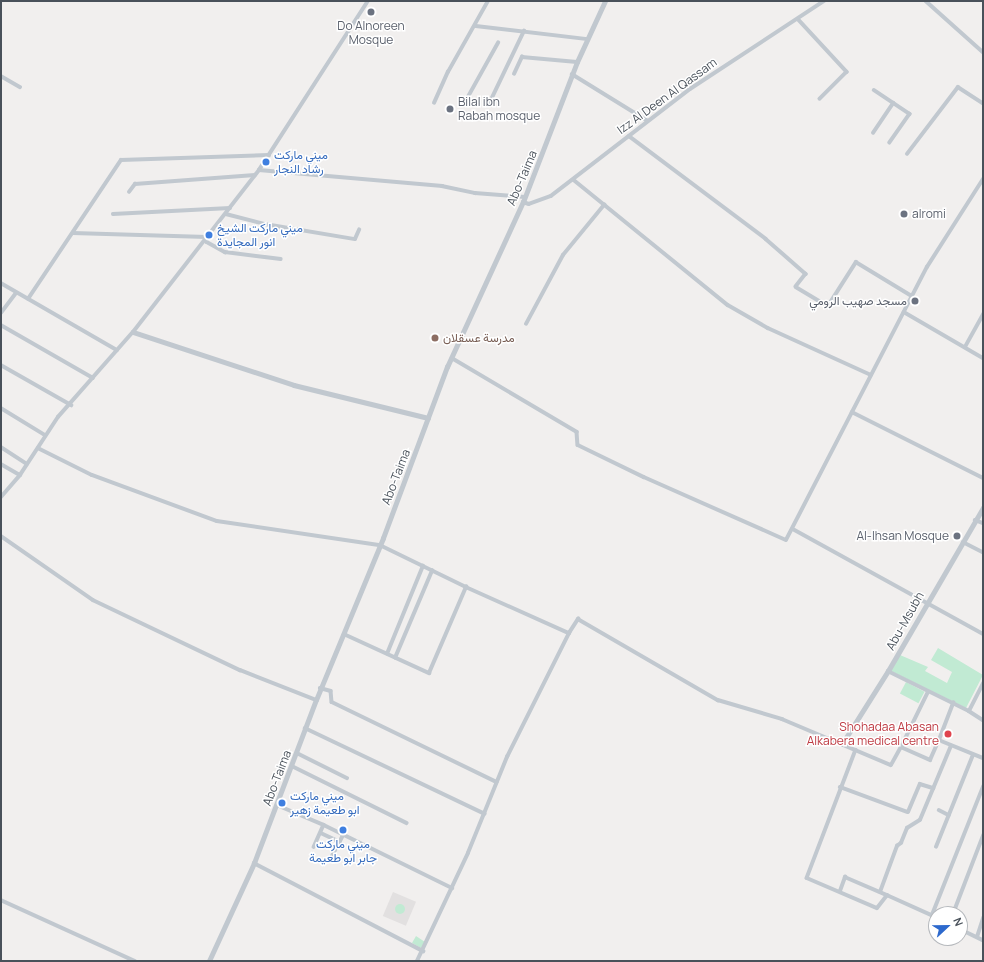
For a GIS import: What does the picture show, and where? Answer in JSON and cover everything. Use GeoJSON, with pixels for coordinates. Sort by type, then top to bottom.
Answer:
{"type":"FeatureCollection","features":[{"type":"Feature","properties":{"kind":"street"},"geometry":{"type":"LineString","coordinates":[[1,497],[3,490],[20,475],[45,435],[133,332],[259,170],[368,1]]}},
{"type":"Feature","properties":{"kind":"street"},"geometry":{"type":"LineString","coordinates":[[434,104],[448,72],[476,26],[488,1]]}},
{"type":"Feature","properties":{"kind":"street","name":"Abo-Taima"},"geometry":{"type":"LineString","coordinates":[[209,961],[254,863],[297,753],[320,688],[344,634],[380,545],[452,358],[524,200],[586,39],[605,1]]}},
{"type":"Feature","properties":{"kind":"street","name":"Izz Al Deen Al Qassam"},"geometry":{"type":"LineString","coordinates":[[259,170],[442,186],[524,200],[529,204],[551,196],[574,180],[690,89],[824,1]]}},
{"type":"Feature","properties":{"kind":"street"},"geometry":{"type":"LineString","coordinates":[[926,1],[983,52]]}},
{"type":"Feature","properties":{"kind":"street"},"geometry":{"type":"LineString","coordinates":[[798,19],[848,72],[820,99]]}},
{"type":"Feature","properties":{"kind":"street"},"geometry":{"type":"LineString","coordinates":[[476,26],[586,39]]}},
{"type":"Feature","properties":{"kind":"street"},"geometry":{"type":"LineString","coordinates":[[489,104],[524,31]]}},
{"type":"Feature","properties":{"kind":"street"},"geometry":{"type":"LineString","coordinates":[[464,104],[498,43]]}},
{"type":"Feature","properties":{"kind":"street"},"geometry":{"type":"LineString","coordinates":[[514,74],[522,57],[577,62]]}},
{"type":"Feature","properties":{"kind":"street"},"geometry":{"type":"LineString","coordinates":[[572,74],[648,121]]}},
{"type":"Feature","properties":{"kind":"street"},"geometry":{"type":"LineString","coordinates":[[1,76],[20,86]]}},
{"type":"Feature","properties":{"kind":"street"},"geometry":{"type":"LineString","coordinates":[[907,154],[958,87],[983,103]]}},
{"type":"Feature","properties":{"kind":"street"},"geometry":{"type":"LineString","coordinates":[[874,90],[910,114],[890,143]]}},
{"type":"Feature","properties":{"kind":"street"},"geometry":{"type":"LineString","coordinates":[[873,133],[893,103]]}},
{"type":"Feature","properties":{"kind":"street"},"geometry":{"type":"LineString","coordinates":[[629,136],[778,249],[806,274],[796,287],[828,306],[856,262],[912,296]]}},
{"type":"Feature","properties":{"kind":"street"},"geometry":{"type":"LineString","coordinates":[[28,299],[121,160],[270,155]]}},
{"type":"Feature","properties":{"kind":"street"},"geometry":{"type":"LineString","coordinates":[[129,192],[135,184],[255,175]]}},
{"type":"Feature","properties":{"kind":"street"},"geometry":{"type":"LineString","coordinates":[[574,180],[728,305],[768,328],[871,375]]}},
{"type":"Feature","properties":{"kind":"street"},"geometry":{"type":"LineString","coordinates":[[452,358],[577,432],[578,445],[786,540],[912,296],[947,233],[983,180]]}},
{"type":"Feature","properties":{"kind":"street"},"geometry":{"type":"LineString","coordinates":[[526,324],[563,255],[604,205]]}},
{"type":"Feature","properties":{"kind":"street"},"geometry":{"type":"LineString","coordinates":[[113,214],[230,208]]}},
{"type":"Feature","properties":{"kind":"street"},"geometry":{"type":"LineString","coordinates":[[226,214],[265,224],[355,239],[358,230]]}},
{"type":"Feature","properties":{"kind":"street"},"geometry":{"type":"LineString","coordinates":[[73,233],[207,237]]}},
{"type":"Feature","properties":{"kind":"street"},"geometry":{"type":"LineString","coordinates":[[207,237],[207,242],[225,252],[281,259]]}},
{"type":"Feature","properties":{"kind":"street"},"geometry":{"type":"LineString","coordinates":[[1,283],[117,350]]}},
{"type":"Feature","properties":{"kind":"street"},"geometry":{"type":"LineString","coordinates":[[1,313],[16,293]]}},
{"type":"Feature","properties":{"kind":"street"},"geometry":{"type":"LineString","coordinates":[[904,312],[983,358]]}},
{"type":"Feature","properties":{"kind":"street"},"geometry":{"type":"LineString","coordinates":[[965,348],[983,314]]}},
{"type":"Feature","properties":{"kind":"street"},"geometry":{"type":"LineString","coordinates":[[1,325],[94,378]]}},
{"type":"Feature","properties":{"kind":"street"},"geometry":{"type":"LineString","coordinates":[[133,332],[294,385],[428,418]]}},
{"type":"Feature","properties":{"kind":"street"},"geometry":{"type":"LineString","coordinates":[[1,365],[70,405]]}},
{"type":"Feature","properties":{"kind":"street"},"geometry":{"type":"LineString","coordinates":[[1,408],[45,435]]}},
{"type":"Feature","properties":{"kind":"street"},"geometry":{"type":"LineString","coordinates":[[852,412],[983,478]]}},
{"type":"Feature","properties":{"kind":"street"},"geometry":{"type":"LineString","coordinates":[[1,447],[27,464]]}},
{"type":"Feature","properties":{"kind":"street"},"geometry":{"type":"LineString","coordinates":[[38,448],[92,475],[217,521],[380,545],[466,587],[569,633]]}},
{"type":"Feature","properties":{"kind":"street"},"geometry":{"type":"LineString","coordinates":[[1,464],[20,475]]}},
{"type":"Feature","properties":{"kind":"street","name":"Abu-Msubh"},"geometry":{"type":"LineString","coordinates":[[842,744],[888,671],[927,601],[983,508]]}},
{"type":"Feature","properties":{"kind":"street"},"geometry":{"type":"LineString","coordinates":[[975,520],[983,523]]}},
{"type":"Feature","properties":{"kind":"street"},"geometry":{"type":"LineString","coordinates":[[793,528],[927,601],[983,634]]}},
{"type":"Feature","properties":{"kind":"street"},"geometry":{"type":"LineString","coordinates":[[1,536],[93,600],[240,670],[316,700]]}},
{"type":"Feature","properties":{"kind":"street"},"geometry":{"type":"LineString","coordinates":[[963,542],[983,552]]}},
{"type":"Feature","properties":{"kind":"street"},"geometry":{"type":"LineString","coordinates":[[387,654],[423,566]]}},
{"type":"Feature","properties":{"kind":"street"},"geometry":{"type":"LineString","coordinates":[[396,658],[432,571]]}},
{"type":"Feature","properties":{"kind":"street"},"geometry":{"type":"LineString","coordinates":[[344,634],[429,673],[466,587]]}},
{"type":"Feature","properties":{"kind":"street"},"geometry":{"type":"LineString","coordinates":[[416,961],[423,951],[452,888],[485,814],[523,722],[569,633],[578,619],[718,700],[782,719],[891,765],[928,692]]}},
{"type":"Feature","properties":{"kind":"street"},"geometry":{"type":"LineString","coordinates":[[888,671],[969,711],[983,720]]}},
{"type":"Feature","properties":{"kind":"street"},"geometry":{"type":"LineString","coordinates":[[969,711],[983,683]]}},
{"type":"Feature","properties":{"kind":"street"},"geometry":{"type":"LineString","coordinates":[[320,688],[331,691],[332,702],[497,782]]}},
{"type":"Feature","properties":{"kind":"street"},"geometry":{"type":"LineString","coordinates":[[900,746],[930,760],[953,703]]}},
{"type":"Feature","properties":{"kind":"street"},"geometry":{"type":"LineString","coordinates":[[305,728],[485,814]]}},
{"type":"Feature","properties":{"kind":"street"},"geometry":{"type":"LineString","coordinates":[[939,740],[973,756],[983,758]]}},
{"type":"Feature","properties":{"kind":"street"},"geometry":{"type":"LineString","coordinates":[[880,892],[897,846],[901,843],[908,828],[920,820],[951,746]]}},
{"type":"Feature","properties":{"kind":"street"},"geometry":{"type":"LineString","coordinates":[[856,750],[840,787],[807,878],[877,908],[887,895]]}},
{"type":"Feature","properties":{"kind":"street"},"geometry":{"type":"LineString","coordinates":[[297,753],[347,778]]}},
{"type":"Feature","properties":{"kind":"street"},"geometry":{"type":"LineString","coordinates":[[936,847],[973,756]]}},
{"type":"Feature","properties":{"kind":"street"},"geometry":{"type":"LineString","coordinates":[[292,766],[408,823]]}},
{"type":"Feature","properties":{"kind":"street"},"geometry":{"type":"LineString","coordinates":[[840,787],[908,812],[920,784],[933,788]]}},
{"type":"Feature","properties":{"kind":"street"},"geometry":{"type":"LineString","coordinates":[[938,906],[983,787]]}},
{"type":"Feature","properties":{"kind":"street"},"geometry":{"type":"LineString","coordinates":[[277,805],[343,834],[452,888]]}},
{"type":"Feature","properties":{"kind":"street"},"geometry":{"type":"LineString","coordinates":[[939,810],[949,815]]}},
{"type":"Feature","properties":{"kind":"street"},"geometry":{"type":"LineString","coordinates":[[314,847],[324,825]]}},
{"type":"Feature","properties":{"kind":"street"},"geometry":{"type":"LineString","coordinates":[[321,832],[340,842]]}},
{"type":"Feature","properties":{"kind":"street"},"geometry":{"type":"LineString","coordinates":[[332,856],[343,834]]}},
{"type":"Feature","properties":{"kind":"street"},"geometry":{"type":"LineString","coordinates":[[956,906],[983,836]]}},
{"type":"Feature","properties":{"kind":"street"},"geometry":{"type":"LineString","coordinates":[[254,863],[423,951]]}},
{"type":"Feature","properties":{"kind":"street"},"geometry":{"type":"LineString","coordinates":[[840,891],[845,877],[928,913]]}},
{"type":"Feature","properties":{"kind":"street"},"geometry":{"type":"LineString","coordinates":[[1,900],[136,961]]}},
{"type":"Feature","properties":{"kind":"street"},"geometry":{"type":"LineString","coordinates":[[977,937],[983,918]]}},
{"type":"Feature","properties":{"kind":"street"},"geometry":{"type":"LineString","coordinates":[[968,933],[983,940]]}},
{"type":"Feature","properties":{"kind":"shaded area"},"geometry":{"type":"Polygon","coordinates":[[[393,892],[416,902],[406,926],[383,916],[393,892]]]}},
{"type":"Feature","properties":{"kind":"green space"},"geometry":{"type":"Polygon","coordinates":[[[938,648],[983,675],[966,708],[891,671],[900,655],[928,667],[925,671],[947,683],[952,672],[931,660],[938,648]]]}},
{"type":"Feature","properties":{"kind":"green space"},"geometry":{"type":"Polygon","coordinates":[[[906,682],[925,692],[918,703],[900,693],[906,682]]]}},
{"type":"Feature","properties":{"kind":"green space"},"geometry":{"type":"Polygon","coordinates":[[[398,904],[402,904],[404,905],[404,913],[398,914],[395,911],[395,907],[398,904]]]}},
{"type":"Feature","properties":{"kind":"green space"},"geometry":{"type":"Polygon","coordinates":[[[416,936],[425,942],[421,948],[412,943],[416,936]]]}},
{"type":"Feature","properties":{"kind":"place","name":"Do Alnoreen Mosque"},"geometry":{"type":"Point","coordinates":[371,12]}},
{"type":"Feature","properties":{"kind":"place","name":"Bilal ibn Rabah mosque"},"geometry":{"type":"Point","coordinates":[450,109]}},
{"type":"Feature","properties":{"kind":"place","name":"ميني ماركت رشاد النجار"},"geometry":{"type":"Point","coordinates":[266,162]}},
{"type":"Feature","properties":{"kind":"place","name":"alromi"},"geometry":{"type":"Point","coordinates":[904,214]}},
{"type":"Feature","properties":{"kind":"place","name":"ميني ماركت الشيخ انور المجايدة"},"geometry":{"type":"Point","coordinates":[209,235]}},
{"type":"Feature","properties":{"kind":"place","name":"مسجد صهيب الرومي"},"geometry":{"type":"Point","coordinates":[915,301]}},
{"type":"Feature","properties":{"kind":"place","name":"مدرسة عسقلان"},"geometry":{"type":"Point","coordinates":[435,338]}},
{"type":"Feature","properties":{"kind":"place","name":"Al-Ihsan Mosque"},"geometry":{"type":"Point","coordinates":[957,536]}},
{"type":"Feature","properties":{"kind":"place","name":"Shohadaa Abasan Alkabera medical centre"},"geometry":{"type":"Point","coordinates":[948,734]}},
{"type":"Feature","properties":{"kind":"place","name":"ميني ماركت ابو طعيمة زهير"},"geometry":{"type":"Point","coordinates":[282,803]}},
{"type":"Feature","properties":{"kind":"place","name":"ميني ماركت جابر ابو طعيمة"},"geometry":{"type":"Point","coordinates":[343,830]}}]}
